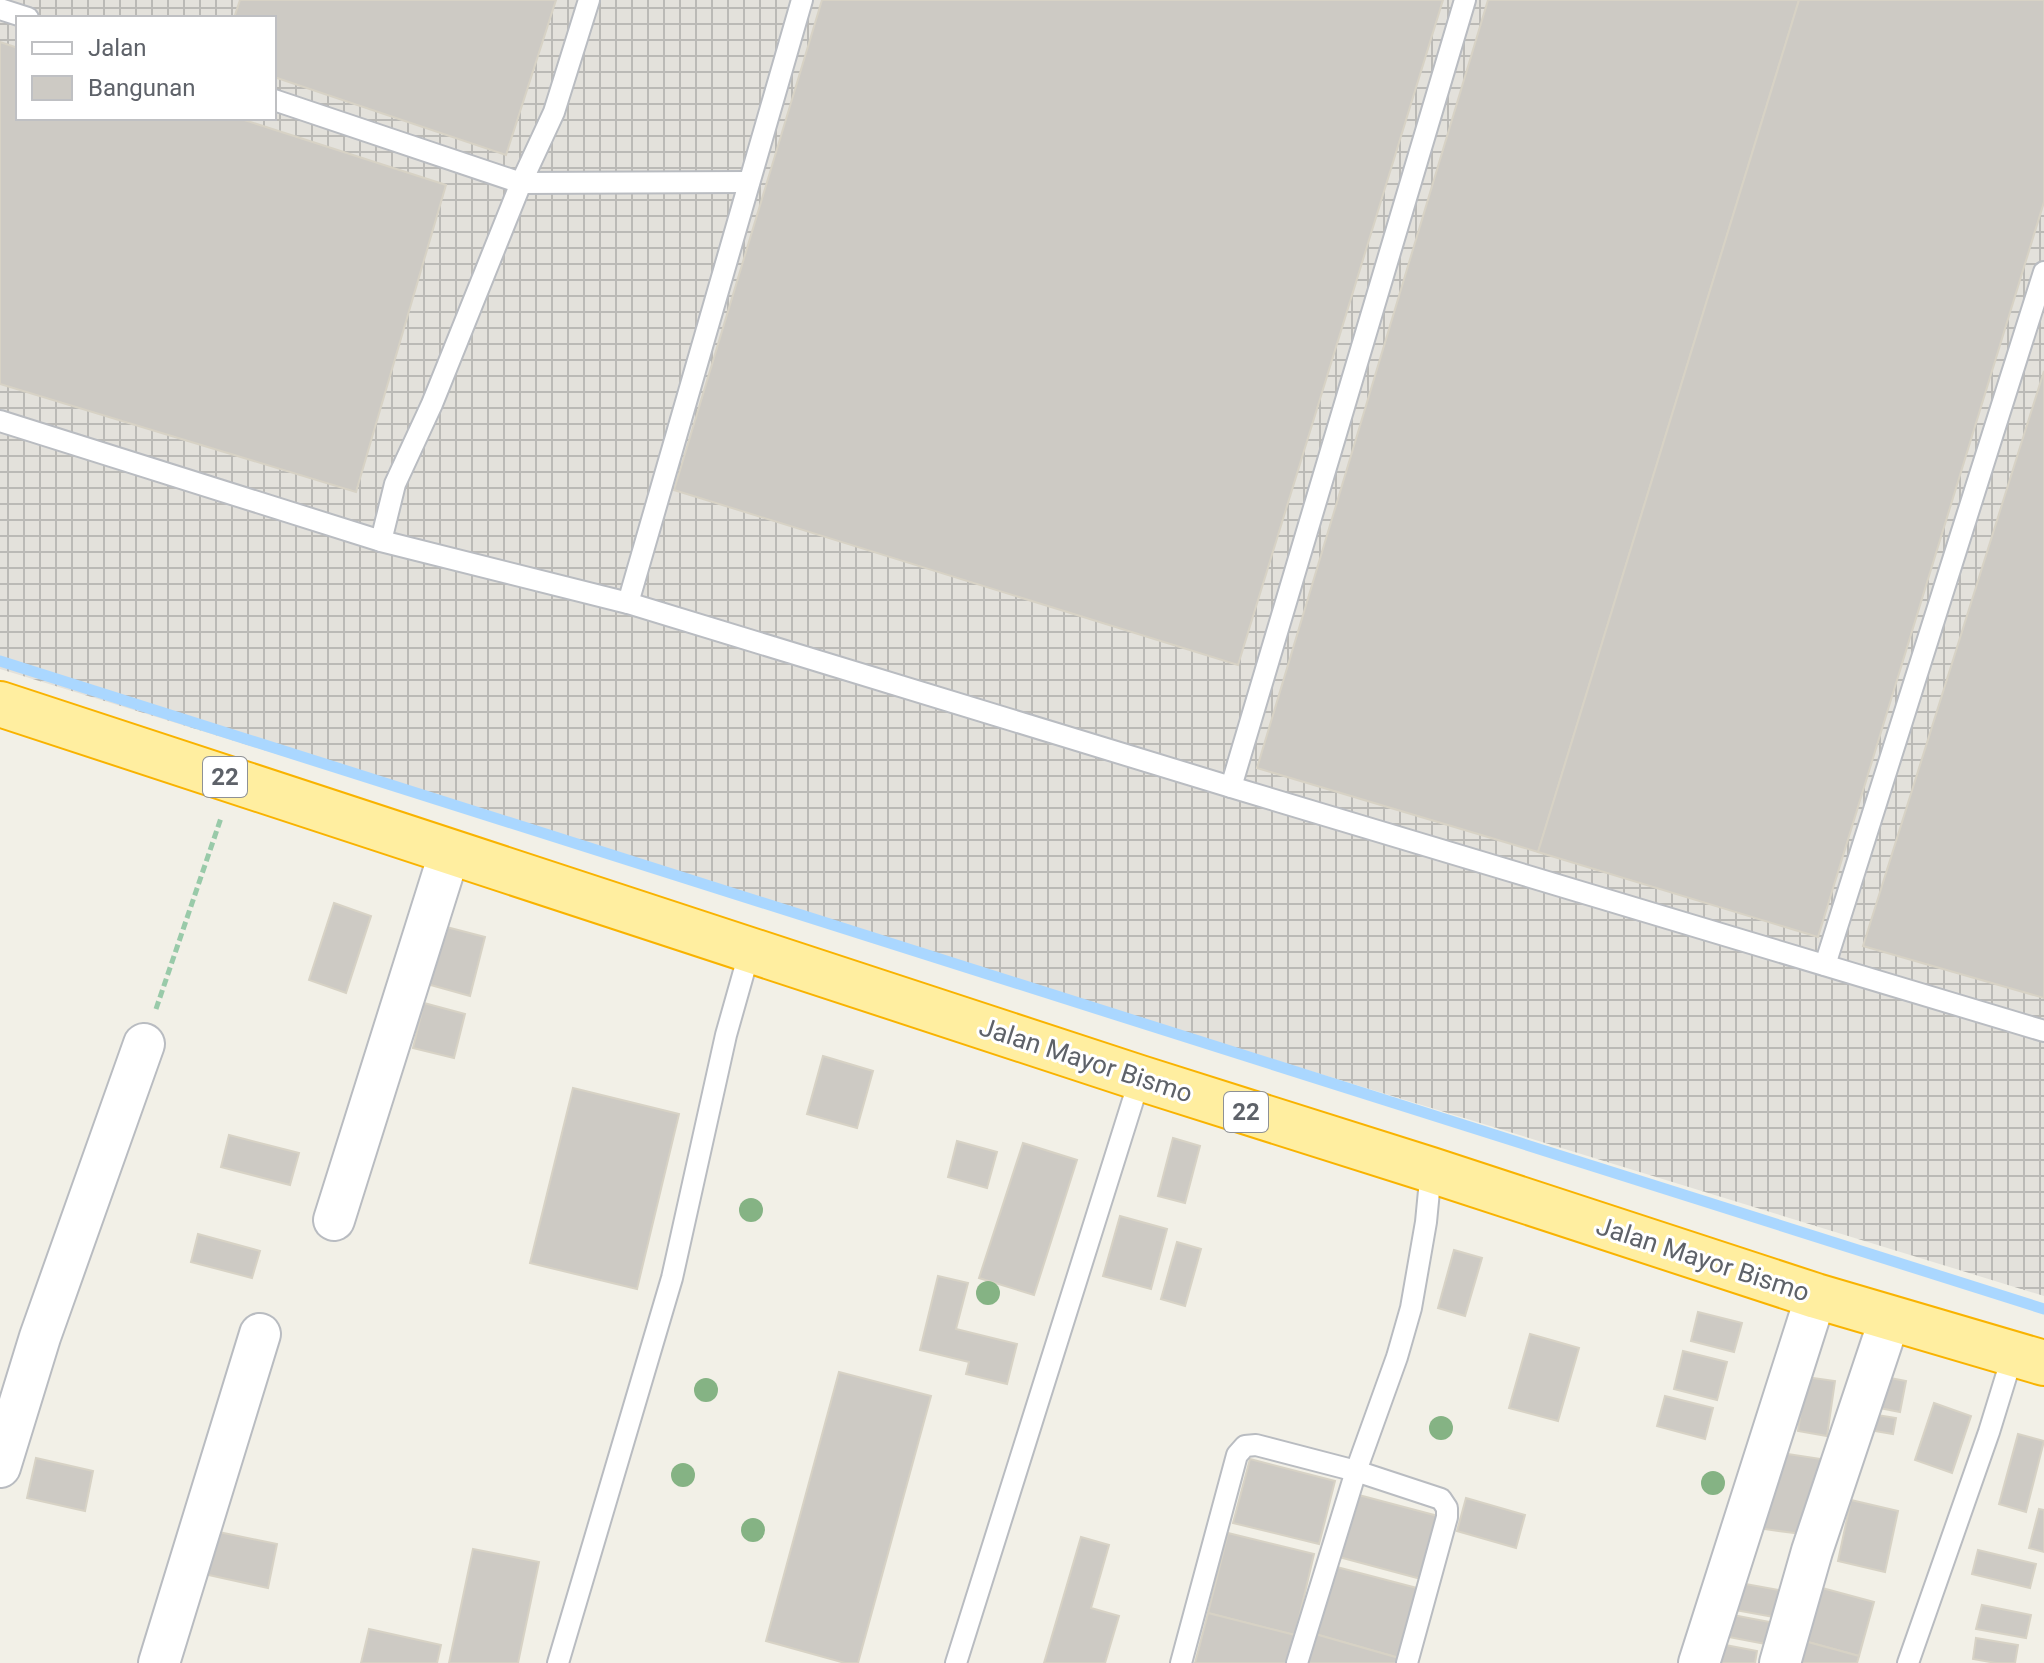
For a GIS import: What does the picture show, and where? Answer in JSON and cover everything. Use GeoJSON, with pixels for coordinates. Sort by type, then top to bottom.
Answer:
{"type":"FeatureCollection","features":[{"type":"Feature","properties":{"kind":"highway","name":"22"},"geometry":{"type":"LineString","coordinates":[[0,704],[450,851]]}},
{"type":"Feature","properties":{"kind":"highway","name":"Jalan Mayor Bismo"},"geometry":{"type":"LineString","coordinates":[[450,851],[1816,1296],[2029,1359]]}},
{"type":"Feature","properties":{"kind":"street"},"geometry":{"type":"LineString","coordinates":[[334,1220],[450,851]]}},
{"type":"Feature","properties":{"kind":"street"},"geometry":{"type":"LineString","coordinates":[[0,1467],[40,1337],[144,1044]]}},
{"type":"Feature","properties":{"kind":"street"},"geometry":{"type":"LineString","coordinates":[[1699,1663],[1816,1296]]}},
{"type":"Feature","properties":{"kind":"street"},"geometry":{"type":"LineString","coordinates":[[1780,1663],[1812,1551],[1890,1318]]}},
{"type":"Feature","properties":{"kind":"street"},"geometry":{"type":"LineString","coordinates":[[159,1663],[260,1334]]}},
{"type":"Feature","properties":{"kind":"lane"},"geometry":{"type":"LineString","coordinates":[[381,541],[395,484],[432,404],[521,183],[554,112],[589,0]]}},
{"type":"Feature","properties":{"kind":"lane"},"geometry":{"type":"LineString","coordinates":[[628,603],[802,0]]}},
{"type":"Feature","properties":{"kind":"lane"},"geometry":{"type":"LineString","coordinates":[[1231,787],[1465,0]]}},
{"type":"Feature","properties":{"kind":"lane"},"geometry":{"type":"LineString","coordinates":[[0,9],[22,16]]}},
{"type":"Feature","properties":{"kind":"lane"},"geometry":{"type":"LineString","coordinates":[[276,101],[521,183],[749,182]]}},
{"type":"Feature","properties":{"kind":"lane"},"geometry":{"type":"LineString","coordinates":[[1825,965],[2044,272]]}},
{"type":"Feature","properties":{"kind":"lane"},"geometry":{"type":"LineString","coordinates":[[0,421],[381,541],[628,603],[2044,1031]]}},
{"type":"Feature","properties":{"kind":"lane"},"geometry":{"type":"LineString","coordinates":[[558,1663],[672,1278],[726,1035],[750,950]]}},
{"type":"Feature","properties":{"kind":"lane"},"geometry":{"type":"LineString","coordinates":[[956,1663],[1140,1078]]}},
{"type":"Feature","properties":{"kind":"lane"},"geometry":{"type":"LineString","coordinates":[[1297,1663],[1356,1471],[1397,1357],[1411,1308],[1426,1222],[1431,1170]]}},
{"type":"Feature","properties":{"kind":"lane"},"geometry":{"type":"LineString","coordinates":[[1908,1663],[1989,1432],[2029,1359]]}},
{"type":"Feature","properties":{"kind":"lane"},"geometry":{"type":"LineString","coordinates":[[1181,1663],[1237,1455],[1245,1446],[1256,1445],[1356,1471],[1441,1499],[1447,1508],[1447,1517],[1407,1663]]}},
{"type":"Feature","properties":{"kind":"path"},"geometry":{"type":"LineString","coordinates":[[144,1044],[234,780]]}},
{"type":"Feature","properties":{"kind":"shaded area"},"geometry":{"type":"Polygon","coordinates":[[[0,0],[2044,0],[2044,1296],[0,669],[0,0]]]}},
{"type":"Feature","properties":{"kind":"building"},"geometry":{"type":"Polygon","coordinates":[[[240,0],[556,0],[506,155],[276,78],[276,16],[235,16],[240,0]]]}},
{"type":"Feature","properties":{"kind":"building"},"geometry":{"type":"Polygon","coordinates":[[[822,0],[1443,0],[1238,665],[674,490],[822,0]]]}},
{"type":"Feature","properties":{"kind":"building"},"geometry":{"type":"Polygon","coordinates":[[[1488,0],[1799,0],[1538,852],[1257,768],[1488,0]]]}},
{"type":"Feature","properties":{"kind":"building"},"geometry":{"type":"Polygon","coordinates":[[[1799,0],[2044,0],[2044,202],[1818,937],[1538,852],[1799,0]]]}},
{"type":"Feature","properties":{"kind":"building"},"geometry":{"type":"Polygon","coordinates":[[[0,42],[16,47],[16,120],[244,120],[446,185],[356,492],[0,384],[0,42]]]}},
{"type":"Feature","properties":{"kind":"building"},"geometry":{"type":"Polygon","coordinates":[[[2044,371],[2044,998],[1863,946],[2044,371]]]}},
{"type":"Feature","properties":{"kind":"building"},"geometry":{"type":"Polygon","coordinates":[[[334,903],[371,916],[346,993],[309,980],[334,903]]]}},
{"type":"Feature","properties":{"kind":"building"},"geometry":{"type":"Polygon","coordinates":[[[435,924],[485,937],[470,996],[420,982],[435,924]]]}},
{"type":"Feature","properties":{"kind":"building"},"geometry":{"type":"Polygon","coordinates":[[[424,1003],[465,1014],[454,1058],[413,1048],[424,1003]]]}},
{"type":"Feature","properties":{"kind":"building"},"geometry":{"type":"Polygon","coordinates":[[[823,1056],[873,1071],[857,1128],[807,1114],[823,1056]]]}},
{"type":"Feature","properties":{"kind":"building"},"geometry":{"type":"Polygon","coordinates":[[[573,1088],[679,1114],[637,1289],[530,1263],[573,1088]]]}},
{"type":"Feature","properties":{"kind":"building"},"geometry":{"type":"Polygon","coordinates":[[[229,1135],[299,1153],[290,1185],[221,1167],[229,1135]]]}},
{"type":"Feature","properties":{"kind":"building"},"geometry":{"type":"Polygon","coordinates":[[[1173,1138],[1200,1146],[1185,1203],[1158,1196],[1173,1138]]]}},
{"type":"Feature","properties":{"kind":"building"},"geometry":{"type":"Polygon","coordinates":[[[957,1141],[997,1152],[987,1188],[948,1177],[957,1141]]]}},
{"type":"Feature","properties":{"kind":"building"},"geometry":{"type":"Polygon","coordinates":[[[1023,1143],[1077,1160],[1034,1295],[979,1278],[1023,1143]]]}},
{"type":"Feature","properties":{"kind":"building"},"geometry":{"type":"Polygon","coordinates":[[[1120,1216],[1167,1229],[1151,1289],[1103,1276],[1120,1216]]]}},
{"type":"Feature","properties":{"kind":"building"},"geometry":{"type":"Polygon","coordinates":[[[198,1234],[260,1251],[252,1278],[191,1262],[198,1234]]]}},
{"type":"Feature","properties":{"kind":"building"},"geometry":{"type":"Polygon","coordinates":[[[1177,1242],[1201,1249],[1185,1306],[1161,1299],[1177,1242]]]}},
{"type":"Feature","properties":{"kind":"building"},"geometry":{"type":"Polygon","coordinates":[[[1454,1250],[1482,1258],[1465,1316],[1438,1308],[1454,1250]]]}},
{"type":"Feature","properties":{"kind":"building"},"geometry":{"type":"Polygon","coordinates":[[[938,1276],[968,1283],[956,1329],[1017,1344],[1007,1384],[966,1374],[969,1362],[920,1350],[938,1276]]]}},
{"type":"Feature","properties":{"kind":"building"},"geometry":{"type":"Polygon","coordinates":[[[1698,1312],[1742,1323],[1734,1352],[1691,1341],[1698,1312]]]}},
{"type":"Feature","properties":{"kind":"building"},"geometry":{"type":"Polygon","coordinates":[[[1530,1334],[1579,1348],[1558,1421],[1509,1408],[1530,1334]]]}},
{"type":"Feature","properties":{"kind":"building"},"geometry":{"type":"Polygon","coordinates":[[[1683,1351],[1727,1362],[1717,1400],[1674,1389],[1683,1351]]]}},
{"type":"Feature","properties":{"kind":"building"},"geometry":{"type":"Polygon","coordinates":[[[839,1372],[931,1396],[858,1663],[845,1663],[766,1641],[839,1372]]]}},
{"type":"Feature","properties":{"kind":"building"},"geometry":{"type":"Polygon","coordinates":[[[1875,1375],[1906,1381],[1900,1412],[1869,1406],[1875,1375]]]}},
{"type":"Feature","properties":{"kind":"building"},"geometry":{"type":"Polygon","coordinates":[[[1806,1377],[1835,1381],[1827,1436],[1798,1431],[1806,1377]]]}},
{"type":"Feature","properties":{"kind":"building"},"geometry":{"type":"Polygon","coordinates":[[[1665,1396],[1713,1408],[1705,1439],[1657,1426],[1665,1396]]]}},
{"type":"Feature","properties":{"kind":"building"},"geometry":{"type":"Polygon","coordinates":[[[1934,1403],[1971,1416],[1952,1473],[1915,1460],[1934,1403]]]}},
{"type":"Feature","properties":{"kind":"building"},"geometry":{"type":"Polygon","coordinates":[[[1865,1413],[1896,1418],[1893,1434],[1863,1429],[1865,1413]]]}},
{"type":"Feature","properties":{"kind":"building"},"geometry":{"type":"Polygon","coordinates":[[[2018,1434],[2044,1441],[2026,1512],[1999,1504],[2018,1434]]]}},
{"type":"Feature","properties":{"kind":"building"},"geometry":{"type":"Polygon","coordinates":[[[1775,1452],[1821,1459],[1809,1535],[1764,1529],[1775,1452]]]}},
{"type":"Feature","properties":{"kind":"building"},"geometry":{"type":"Polygon","coordinates":[[[36,1458],[93,1471],[85,1511],[27,1498],[36,1458]]]}},
{"type":"Feature","properties":{"kind":"building"},"geometry":{"type":"Polygon","coordinates":[[[1250,1459],[1335,1481],[1319,1544],[1233,1523],[1250,1459]]]}},
{"type":"Feature","properties":{"kind":"building"},"geometry":{"type":"Polygon","coordinates":[[[1355,1494],[1438,1516],[1421,1579],[1339,1557],[1355,1494]]]}},
{"type":"Feature","properties":{"kind":"building"},"geometry":{"type":"Polygon","coordinates":[[[1466,1498],[1525,1515],[1516,1548],[1457,1531],[1466,1498]]]}},
{"type":"Feature","properties":{"kind":"building"},"geometry":{"type":"Polygon","coordinates":[[[1851,1500],[1898,1511],[1885,1572],[1838,1561],[1851,1500]]]}},
{"type":"Feature","properties":{"kind":"building"},"geometry":{"type":"Polygon","coordinates":[[[2039,1509],[2044,1510],[2044,1552],[2029,1548],[2039,1509]]]}},
{"type":"Feature","properties":{"kind":"building"},"geometry":{"type":"Polygon","coordinates":[[[214,1531],[277,1544],[268,1588],[204,1574],[214,1531]]]}},
{"type":"Feature","properties":{"kind":"building"},"geometry":{"type":"Polygon","coordinates":[[[1228,1533],[1314,1554],[1295,1635],[1208,1613],[1228,1533]]]}},
{"type":"Feature","properties":{"kind":"building"},"geometry":{"type":"Polygon","coordinates":[[[1081,1537],[1109,1545],[1091,1608],[1119,1616],[1105,1663],[1044,1663],[1081,1537]]]}},
{"type":"Feature","properties":{"kind":"building"},"geometry":{"type":"Polygon","coordinates":[[[473,1549],[539,1562],[518,1663],[449,1663],[473,1549]]]}},
{"type":"Feature","properties":{"kind":"building"},"geometry":{"type":"Polygon","coordinates":[[[1978,1550],[2036,1564],[2030,1588],[1972,1574],[1978,1550]]]}},
{"type":"Feature","properties":{"kind":"building"},"geometry":{"type":"Polygon","coordinates":[[[1333,1566],[1417,1588],[1399,1658],[1315,1634],[1333,1566]]]}},
{"type":"Feature","properties":{"kind":"building"},"geometry":{"type":"Polygon","coordinates":[[[1729,1581],[1779,1590],[1774,1617],[1724,1608],[1729,1581]]]}},
{"type":"Feature","properties":{"kind":"building"},"geometry":{"type":"Polygon","coordinates":[[[1811,1585],[1874,1602],[1859,1656],[1797,1639],[1811,1585]]]}},
{"type":"Feature","properties":{"kind":"building"},"geometry":{"type":"Polygon","coordinates":[[[1982,1605],[2031,1615],[2026,1638],[1976,1629],[1982,1605]]]}},
{"type":"Feature","properties":{"kind":"building"},"geometry":{"type":"Polygon","coordinates":[[[1717,1612],[1775,1623],[1771,1645],[1713,1634],[1717,1612]]]}},
{"type":"Feature","properties":{"kind":"building"},"geometry":{"type":"Polygon","coordinates":[[[1208,1613],[1295,1635],[1286,1663],[1195,1663],[1208,1613]]]}},
{"type":"Feature","properties":{"kind":"building"},"geometry":{"type":"Polygon","coordinates":[[[369,1629],[441,1645],[437,1663],[361,1663],[369,1629]]]}},
{"type":"Feature","properties":{"kind":"building"},"geometry":{"type":"Polygon","coordinates":[[[1315,1634],[1399,1658],[1397,1663],[1307,1663],[1315,1634]]]}},
{"type":"Feature","properties":{"kind":"building"},"geometry":{"type":"Polygon","coordinates":[[[1976,1638],[2018,1645],[2015,1663],[1973,1659],[1976,1638]]]}},
{"type":"Feature","properties":{"kind":"building"},"geometry":{"type":"Polygon","coordinates":[[[1797,1639],[1859,1656],[1857,1663],[1791,1663],[1797,1639]]]}},
{"type":"Feature","properties":{"kind":"building"},"geometry":{"type":"Polygon","coordinates":[[[1710,1642],[1757,1651],[1755,1663],[1706,1663],[1710,1642]]]}},
{"type":"Feature","properties":{"kind":"waterway"},"geometry":{"type":"LineString","coordinates":[[0,661],[2044,1309]]}}]}
